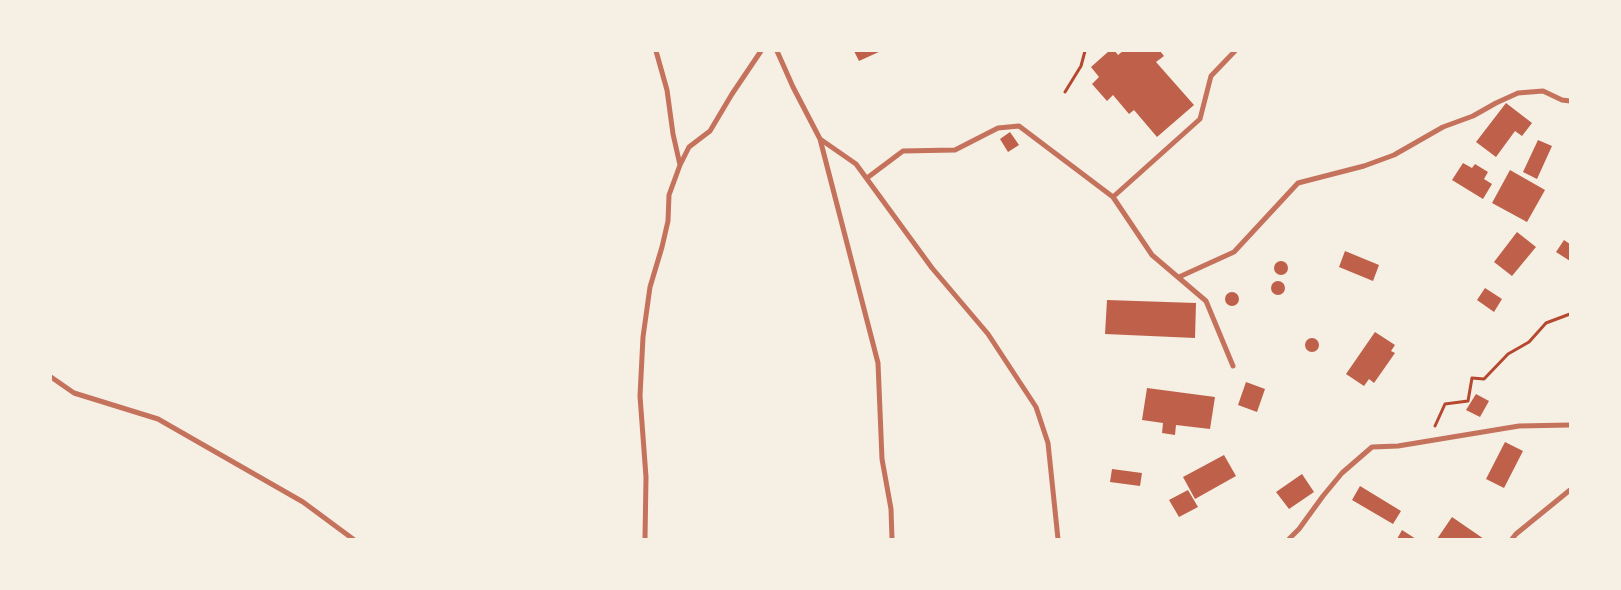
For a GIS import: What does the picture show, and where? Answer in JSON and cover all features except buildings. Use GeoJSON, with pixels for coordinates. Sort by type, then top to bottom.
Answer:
{"type":"FeatureCollection","features":[{"type":"Feature","properties":{"kind":"street"},"geometry":{"type":"LineString","coordinates":[[656,51],[667,90],[673,134],[680,165]]}},
{"type":"Feature","properties":{"kind":"street"},"geometry":{"type":"LineString","coordinates":[[646,539],[646,477],[640,396],[643,337],[650,287],[668,221],[669,195],[680,165],[690,147],[710,131],[761,51]]}},
{"type":"Feature","properties":{"kind":"street"},"geometry":{"type":"LineString","coordinates":[[777,51],[820,139],[878,363],[882,459],[891,510],[892,539]]}},
{"type":"Feature","properties":{"kind":"street"},"geometry":{"type":"LineString","coordinates":[[1113,197],[1200,120],[1211,76],[1235,51]]}},
{"type":"Feature","properties":{"kind":"street"},"geometry":{"type":"LineString","coordinates":[[1178,277],[1234,252],[1298,183],[1364,166],[1394,155],[1442,127],[1473,116],[1518,93],[1543,91],[1562,100],[1570,101]]}},
{"type":"Feature","properties":{"kind":"street"},"geometry":{"type":"LineString","coordinates":[[867,178],[903,150],[955,150],[998,128],[1019,126],[1113,197],[1152,255],[1206,301],[1233,366]]}},
{"type":"Feature","properties":{"kind":"street"},"geometry":{"type":"LineString","coordinates":[[820,139],[856,164],[932,268],[988,334],[1036,407],[1048,443],[1058,539]]}},
{"type":"Feature","properties":{"kind":"street"},"geometry":{"type":"LineString","coordinates":[[51,377],[74,393],[158,420],[303,502],[353,539]]}},
{"type":"Feature","properties":{"kind":"street"},"geometry":{"type":"LineString","coordinates":[[1289,539],[1342,473],[1372,447],[1398,446],[1520,426],[1570,425]]}},
{"type":"Feature","properties":{"kind":"street"},"geometry":{"type":"LineString","coordinates":[[1512,539],[1570,490]]}},
{"type":"Feature","properties":{"kind":"path"},"geometry":{"type":"LineString","coordinates":[[1065,92],[1081,66],[1086,51]]}},
{"type":"Feature","properties":{"kind":"path"},"geometry":{"type":"LineString","coordinates":[[1466,436],[1434,427],[1445,404],[1468,400],[1472,378],[1484,379],[1508,354],[1529,342],[1546,323],[1570,314]]}}]}
